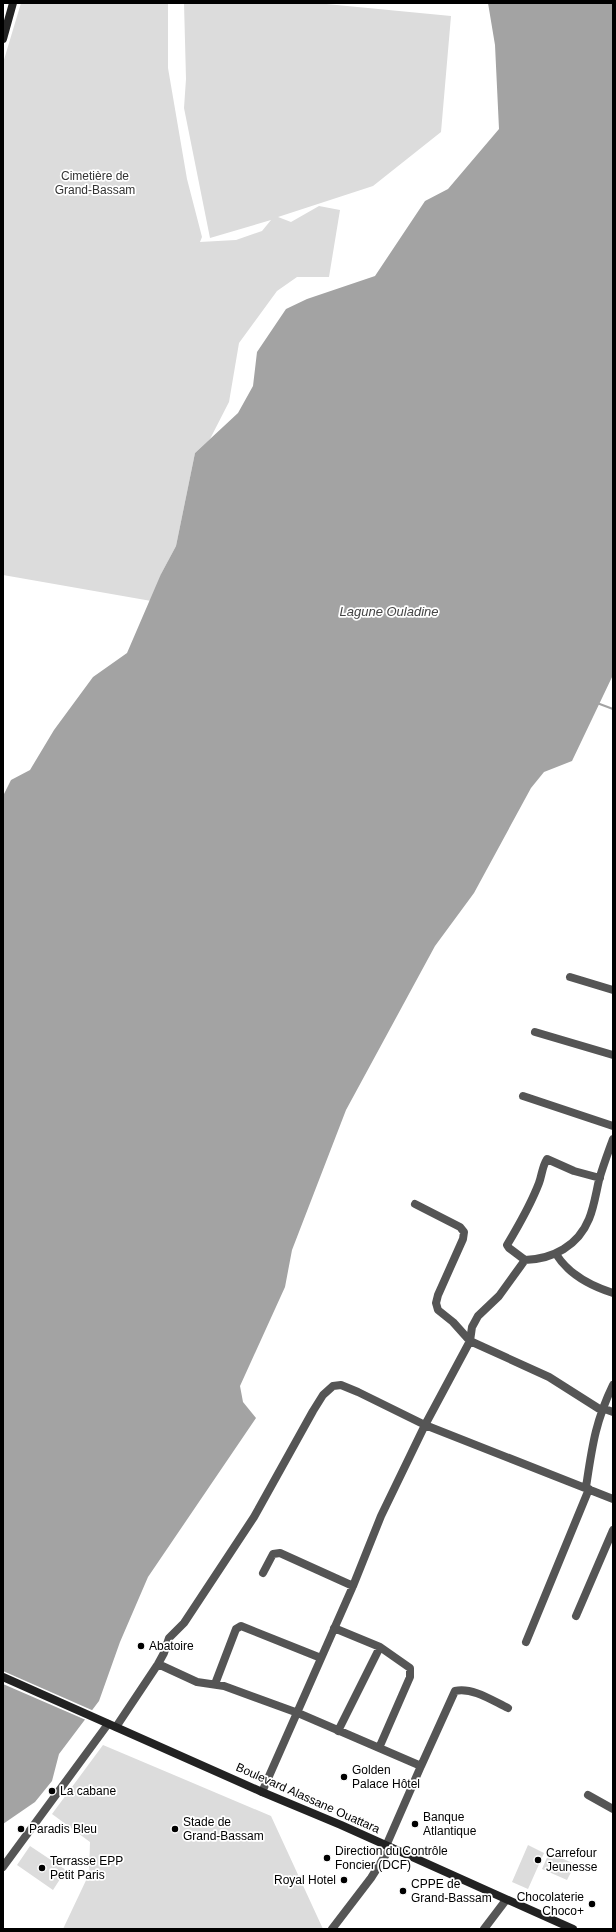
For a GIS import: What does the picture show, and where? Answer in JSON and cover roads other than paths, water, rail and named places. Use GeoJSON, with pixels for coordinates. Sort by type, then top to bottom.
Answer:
{"type":"FeatureCollection","features":[{"type":"Feature","properties":{"kind":"street"},"geometry":{"type":"LineString","coordinates":[[3,39],[13,3]]}},
{"type":"Feature","properties":{"kind":"street"},"geometry":{"type":"LineString","coordinates":[[570,977],[613,990]]}},
{"type":"Feature","properties":{"kind":"street"},"geometry":{"type":"LineString","coordinates":[[535,1032],[613,1055]]}},
{"type":"Feature","properties":{"kind":"street"},"geometry":{"type":"LineString","coordinates":[[523,1096],[613,1126]]}},
{"type":"Feature","properties":{"kind":"street"},"geometry":{"type":"LineString","coordinates":[[600,1178],[574,1171],[547,1159],[519,1225],[507,1245],[509,1248],[526,1260],[537,1260],[556,1254],[576,1239],[587,1224],[613,1139]]}},
{"type":"Feature","properties":{"kind":"street"},"geometry":{"type":"LineString","coordinates":[[415,1204],[460,1227],[464,1232],[463,1239],[436,1304],[438,1310],[453,1322],[470,1342],[549,1377],[602,1409],[613,1412]]}},
{"type":"Feature","properties":{"kind":"street"},"geometry":{"type":"LineString","coordinates":[[556,1254],[566,1267],[589,1285],[613,1293]]}},
{"type":"Feature","properties":{"kind":"street"},"geometry":{"type":"LineString","coordinates":[[262,1792],[353,1586],[380,1516],[425,1425],[470,1342],[472,1327],[478,1316],[499,1296],[526,1260]]}},
{"type":"Feature","properties":{"kind":"street"},"geometry":{"type":"LineString","coordinates":[[3,1867],[158,1664],[164,1653],[168,1638],[184,1623],[254,1517],[313,1411],[323,1395],[333,1386],[341,1385],[425,1425],[613,1499]]}},
{"type":"Feature","properties":{"kind":"street"},"geometry":{"type":"LineString","coordinates":[[526,1642],[587,1488],[592,1440],[602,1409],[613,1385]]}},
{"type":"Feature","properties":{"kind":"street"},"geometry":{"type":"LineString","coordinates":[[576,1616],[613,1530]]}},
{"type":"Feature","properties":{"kind":"street"},"geometry":{"type":"LineString","coordinates":[[263,1573],[273,1554],[280,1553],[353,1586]]}},
{"type":"Feature","properties":{"kind":"street"},"geometry":{"type":"LineString","coordinates":[[215,1684],[236,1628],[241,1626],[321,1658]]}},
{"type":"Feature","properties":{"kind":"street"},"geometry":{"type":"LineString","coordinates":[[334,1628],[380,1647],[407,1665],[411,1671],[410,1677],[379,1748]]}},
{"type":"Feature","properties":{"kind":"street"},"geometry":{"type":"LineString","coordinates":[[338,1731],[380,1647]]}},
{"type":"Feature","properties":{"kind":"street"},"geometry":{"type":"LineString","coordinates":[[158,1664],[197,1682],[215,1684],[234,1689],[298,1713],[421,1766]]}},
{"type":"Feature","properties":{"kind":"street","name":"Boulevard Alassane Ouattara"},"geometry":{"type":"LineString","coordinates":[[3,1677],[388,1847],[562,1927],[573,1929]]}},
{"type":"Feature","properties":{"kind":"street"},"geometry":{"type":"LineString","coordinates":[[332,1929],[375,1872],[388,1847],[421,1766],[455,1691],[463,1689],[476,1693],[508,1708]]}},
{"type":"Feature","properties":{"kind":"street"},"geometry":{"type":"LineString","coordinates":[[588,1795],[613,1809]]}},
{"type":"Feature","properties":{"kind":"street"},"geometry":{"type":"LineString","coordinates":[[484,1929],[506,1900]]}},
{"type":"Feature","properties":{"kind":"water","name":"Lagune Ouladine"},"geometry":{"type":"Polygon","coordinates":[[[488,3],[613,3],[613,675],[572,761],[544,772],[531,788],[474,893],[435,946],[346,1110],[292,1250],[285,1287],[240,1386],[243,1402],[256,1418],[148,1577],[120,1642],[99,1701],[59,1754],[52,1781],[35,1802],[3,1824],[3,796],[11,780],[30,770],[54,730],[93,677],[127,653],[161,574],[176,546],[195,453],[238,413],[253,386],[257,352],[286,309],[307,299],[375,276],[425,201],[448,189],[499,129],[495,45],[488,3]]]}},
{"type":"Feature","properties":{"kind":"waterway"},"geometry":{"type":"LineString","coordinates":[[597,703],[613,709]]}},
{"type":"Feature","properties":{"kind":"place","name":"Abatoire"},"geometry":{"type":"Point","coordinates":[141,1646]}},
{"type":"Feature","properties":{"kind":"place","name":"Golden Palace Hôtel"},"geometry":{"type":"Point","coordinates":[344,1777]}},
{"type":"Feature","properties":{"kind":"place","name":"La cabane"},"geometry":{"type":"Point","coordinates":[52,1791]}},
{"type":"Feature","properties":{"kind":"place","name":"Banque Atlantique"},"geometry":{"type":"Point","coordinates":[415,1824]}},
{"type":"Feature","properties":{"kind":"place","name":"Paradis Bleu"},"geometry":{"type":"Point","coordinates":[21,1829]}},
{"type":"Feature","properties":{"kind":"place","name":"Stade de Grand-Bassam"},"geometry":{"type":"Point","coordinates":[175,1829]}},
{"type":"Feature","properties":{"kind":"place","name":"Direction du Contrôle Foncier (DCF)"},"geometry":{"type":"Point","coordinates":[327,1858]}},
{"type":"Feature","properties":{"kind":"place","name":"Carrefour Jeunesse"},"geometry":{"type":"Point","coordinates":[538,1860]}},
{"type":"Feature","properties":{"kind":"place","name":"Terrasse EPP Petit Paris"},"geometry":{"type":"Point","coordinates":[42,1868]}},
{"type":"Feature","properties":{"kind":"place","name":"Royal Hotel"},"geometry":{"type":"Point","coordinates":[344,1880]}},
{"type":"Feature","properties":{"kind":"place","name":"CPPE de Grand-Bassam"},"geometry":{"type":"Point","coordinates":[403,1891]}},
{"type":"Feature","properties":{"kind":"place","name":"Chocolaterie Choco+"},"geometry":{"type":"Point","coordinates":[592,1904]}},
{"type":"Feature","properties":{"kind":"park label","name":"Cimetière de Grand-Bassam"},"geometry":{"type":"Point","coordinates":[95,183]}}]}
